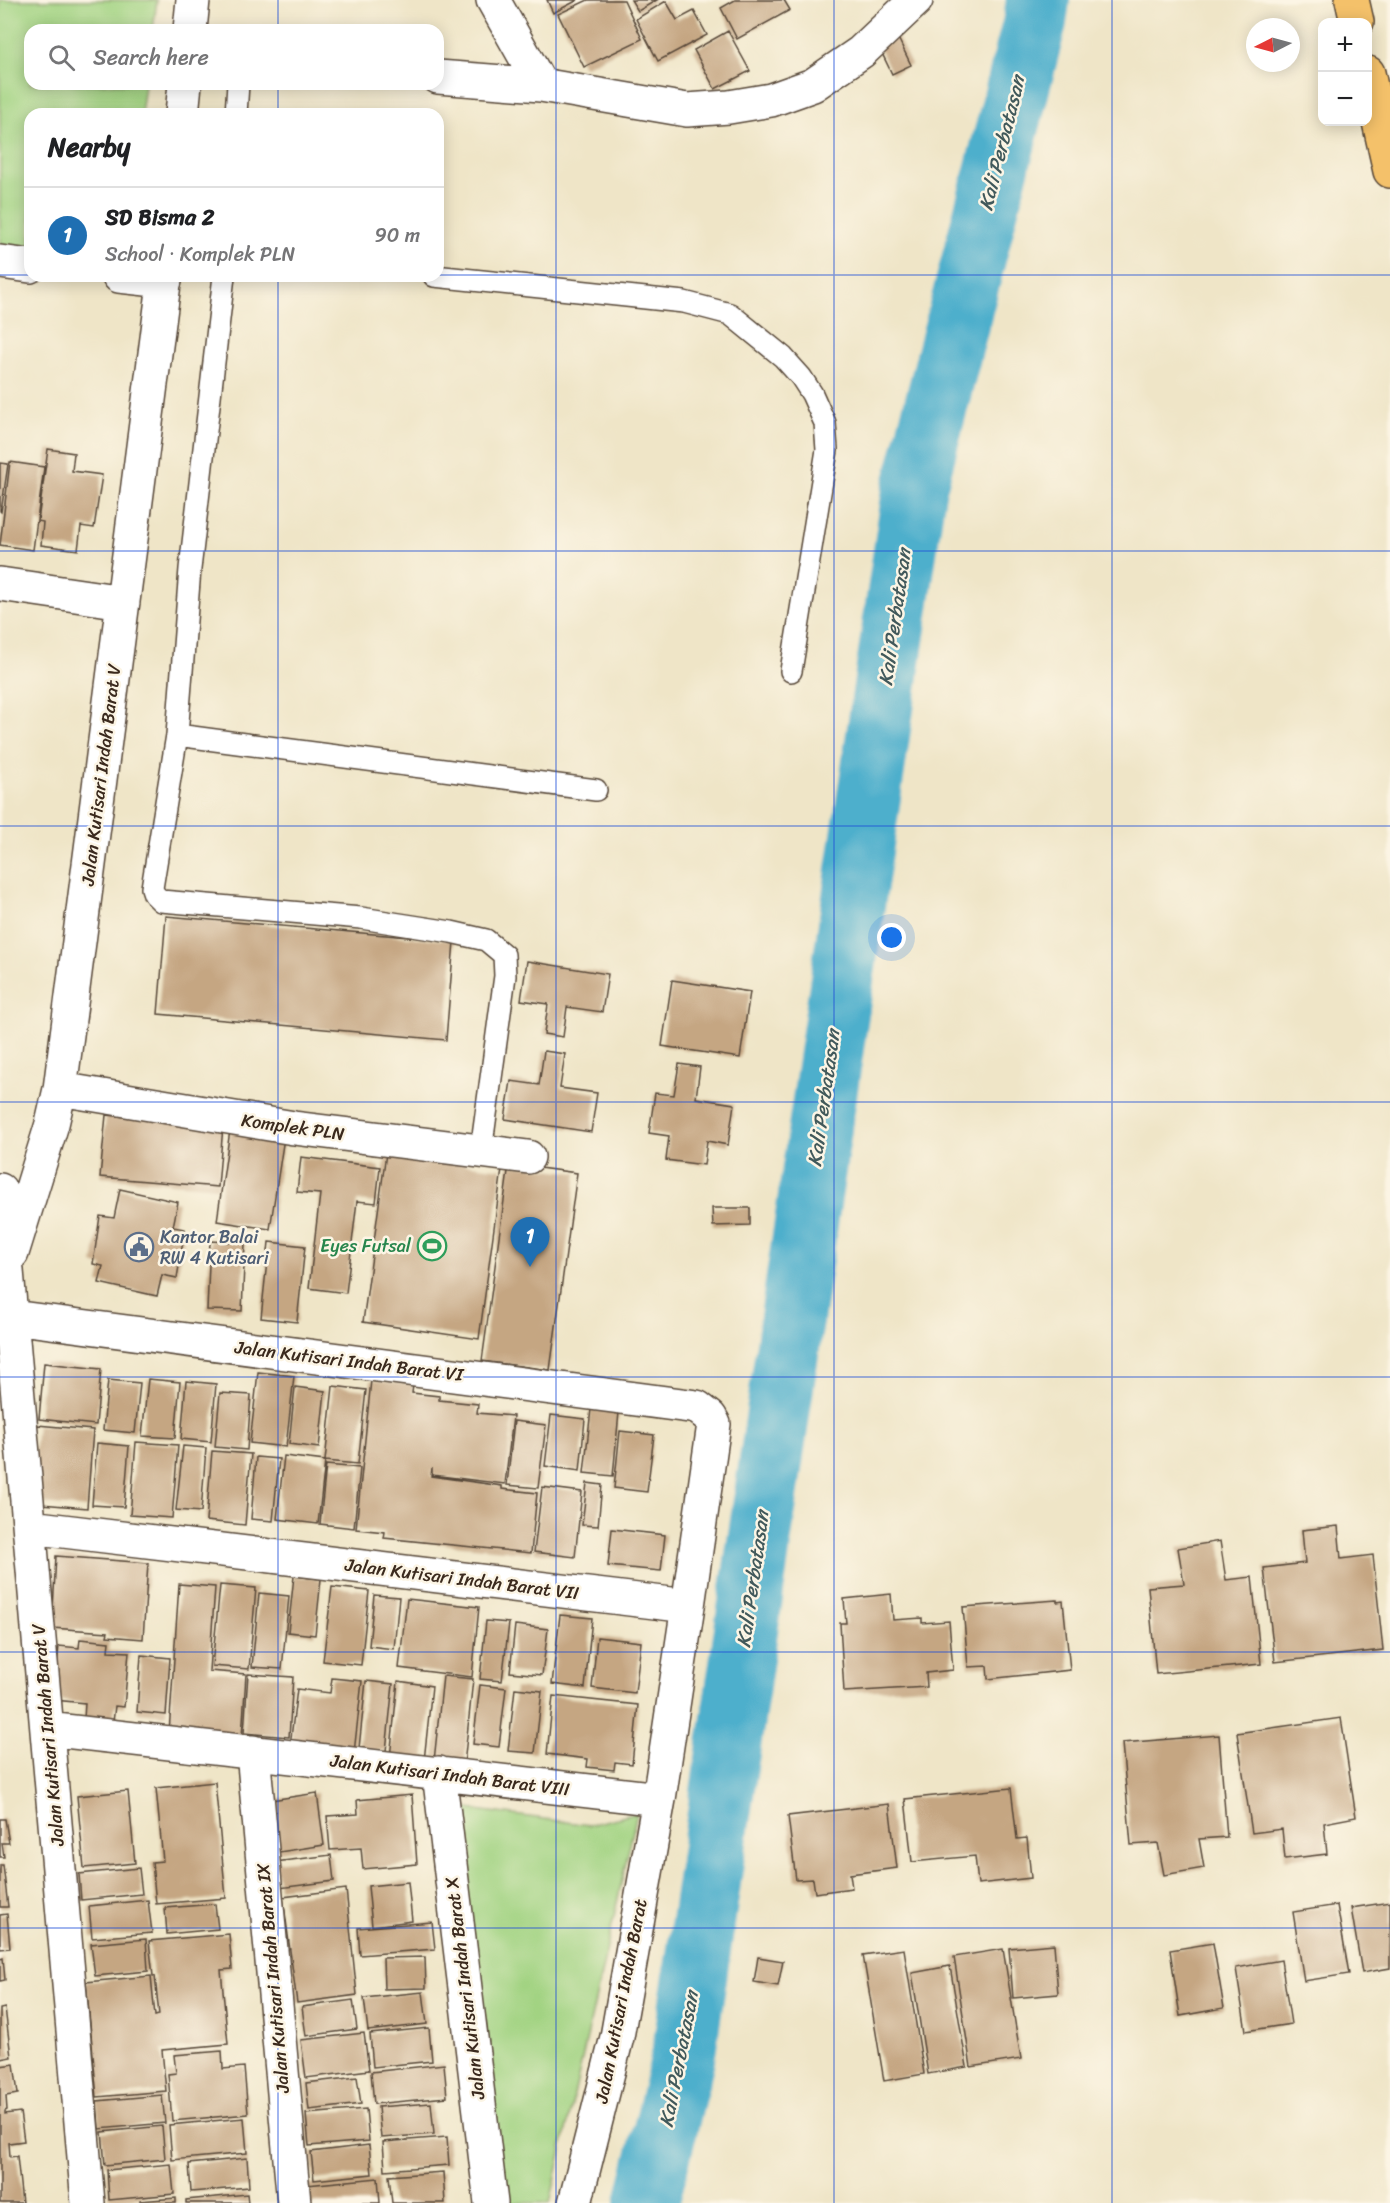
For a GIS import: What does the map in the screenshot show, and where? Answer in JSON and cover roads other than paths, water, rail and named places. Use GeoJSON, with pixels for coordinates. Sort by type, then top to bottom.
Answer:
{"type":"FeatureCollection","features":[{"type":"Feature","properties":{"kind":"highway"},"geometry":{"type":"LineString","coordinates":[[1352,0],[1356,18]]}},
{"type":"Feature","properties":{"kind":"highway"},"geometry":{"type":"LineString","coordinates":[[1372,90],[1390,171]]}},
{"type":"Feature","properties":{"kind":"street"},"geometry":{"type":"LineString","coordinates":[[191,24],[193,0]]}},
{"type":"Feature","properties":{"kind":"street"},"geometry":{"type":"LineString","coordinates":[[493,0],[541,85]]}},
{"type":"Feature","properties":{"kind":"street"},"geometry":{"type":"LineString","coordinates":[[444,77],[541,85],[687,110],[708,110],[760,102],[793,94],[821,80],[861,52],[897,7]]}},
{"type":"Feature","properties":{"kind":"street"},"geometry":{"type":"LineString","coordinates":[[183,108],[184,90]]}},
{"type":"Feature","properties":{"kind":"street"},"geometry":{"type":"LineString","coordinates":[[0,262],[24,265]]}},
{"type":"Feature","properties":{"kind":"street","name":"Jalan Kutisari Indah Barat V"},"geometry":{"type":"LineString","coordinates":[[8,1267],[52,1124],[60,1089],[165,282]]}},
{"type":"Feature","properties":{"kind":"street"},"geometry":{"type":"LineString","coordinates":[[0,584],[123,602]]}},
{"type":"Feature","properties":{"kind":"street","name":"Komplek PLN"},"geometry":{"type":"LineString","coordinates":[[60,1089],[282,1126],[528,1157]]}},
{"type":"Feature","properties":{"kind":"street","name":"Jalan Kutisari Indah Barat V"},"geometry":{"type":"LineString","coordinates":[[0,1190],[8,1267],[6,1318],[30,1527],[88,2203]]}},
{"type":"Feature","properties":{"kind":"street","name":"Jalan Kutisari Indah Barat VI"},"geometry":{"type":"LineString","coordinates":[[6,1318],[698,1407],[710,1417],[714,1424],[714,1432],[688,1606]]}},
{"type":"Feature","properties":{"kind":"street","name":"Jalan Kutisari Indah Barat VII"},"geometry":{"type":"LineString","coordinates":[[30,1527],[688,1606]]}},
{"type":"Feature","properties":{"kind":"street"},"geometry":{"type":"LineString","coordinates":[[659,1799],[688,1606]]}},
{"type":"Feature","properties":{"kind":"street","name":"Jalan Kutisari Indah Barat VIII"},"geometry":{"type":"LineString","coordinates":[[47,1729],[659,1799]]}},
{"type":"Feature","properties":{"kind":"street","name":"Jalan Kutisari Indah Barat IX"},"geometry":{"type":"LineString","coordinates":[[253,1752],[294,2203]]}},
{"type":"Feature","properties":{"kind":"street","name":"Jalan Kutisari Indah Barat X"},"geometry":{"type":"LineString","coordinates":[[439,1773],[490,2203]]}},
{"type":"Feature","properties":{"kind":"street","name":"Jalan Kutisari Indah Barat"},"geometry":{"type":"LineString","coordinates":[[575,2203],[616,2037],[659,1799]]}},
{"type":"Feature","properties":{"kind":"lane"},"geometry":{"type":"LineString","coordinates":[[236,108],[238,90]]}},
{"type":"Feature","properties":{"kind":"lane"},"geometry":{"type":"LineString","coordinates":[[444,277],[684,302],[709,307],[730,314],[789,364],[807,385],[820,412],[826,432],[827,450],[791,671]]}},
{"type":"Feature","properties":{"kind":"lane"},"geometry":{"type":"LineString","coordinates":[[223,282],[190,569],[177,735],[152,882],[154,894],[161,901],[361,918],[440,930],[486,940],[504,955],[505,976],[481,1151]]}},
{"type":"Feature","properties":{"kind":"lane"},"geometry":{"type":"LineString","coordinates":[[177,735],[596,790]]}},
{"type":"Feature","properties":{"kind":"waterway","name":"Kali Perbatasan"},"geometry":{"type":"LineString","coordinates":[[647,2203],[683,2058],[914,491],[1035,21],[1038,0]]}},
{"type":"Feature","properties":{"kind":"place","name":"Eyes Futsal"},"geometry":{"type":"Point","coordinates":[432,1246]}},
{"type":"Feature","properties":{"kind":"place","name":"Kantor Balai RW 4 Kutisari"},"geometry":{"type":"Point","coordinates":[139,1247]}},
{"type":"Feature","properties":{"kind":"place","name":"SD Bisma 2"},"geometry":{"type":"Point","coordinates":[530,1267]}}]}
